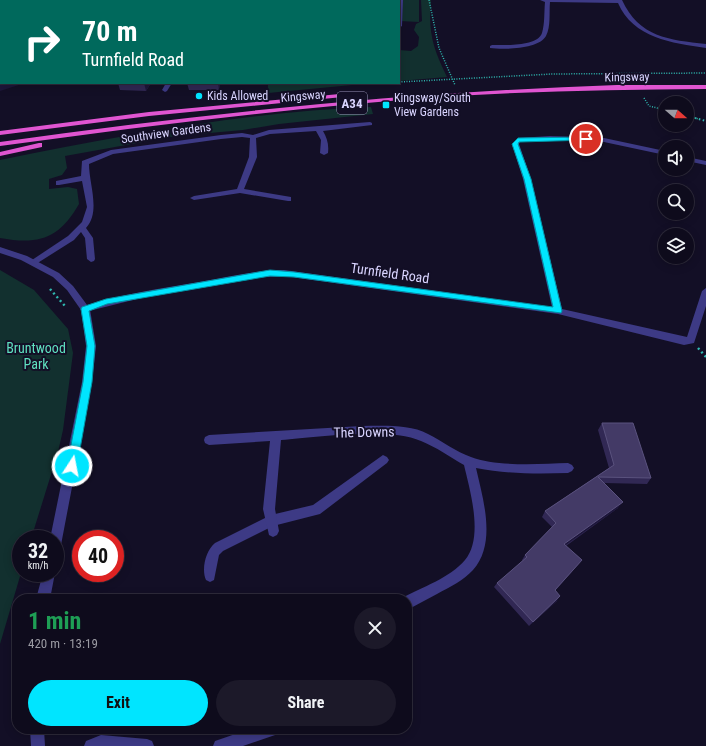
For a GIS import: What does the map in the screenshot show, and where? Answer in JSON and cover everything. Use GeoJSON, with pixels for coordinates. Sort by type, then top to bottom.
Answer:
{"type":"FeatureCollection","features":[{"type":"Feature","properties":{"kind":"highway","name":"Kingsway"},"geometry":{"type":"LineString","coordinates":[[0,133],[95,120],[216,107],[394,92],[572,82],[706,80]]}},
{"type":"Feature","properties":{"kind":"highway","name":"Kingsway"},"geometry":{"type":"LineString","coordinates":[[0,144],[216,116],[394,99],[516,92],[706,87]]}},
{"type":"Feature","properties":{"kind":"highway"},"geometry":{"type":"LineString","coordinates":[[0,127],[95,120]]}},
{"type":"Feature","properties":{"kind":"highway"},"geometry":{"type":"LineString","coordinates":[[0,154],[92,131]]}},
{"type":"Feature","properties":{"kind":"street"},"geometry":{"type":"LineString","coordinates":[[543,0],[619,1],[629,19],[648,32],[666,39],[706,46]]}},
{"type":"Feature","properties":{"kind":"street"},"geometry":{"type":"LineString","coordinates":[[492,47],[525,45],[539,41],[544,35],[548,0]]}},
{"type":"Feature","properties":{"kind":"street"},"geometry":{"type":"LineString","coordinates":[[165,90],[168,84]]}},
{"type":"Feature","properties":{"kind":"street","name":"Southview Gardens"},"geometry":{"type":"LineString","coordinates":[[85,178],[85,163],[111,152],[221,137],[242,135],[253,137],[269,132],[370,124]]}},
{"type":"Feature","properties":{"kind":"street"},"geometry":{"type":"LineString","coordinates":[[318,129],[324,137],[324,153]]}},
{"type":"Feature","properties":{"kind":"street"},"geometry":{"type":"LineString","coordinates":[[240,191],[253,157],[253,137]]}},
{"type":"Feature","properties":{"kind":"street"},"geometry":{"type":"LineString","coordinates":[[558,311],[528,179],[515,144],[518,140],[597,140],[658,151]]}},
{"type":"Feature","properties":{"kind":"street"},"geometry":{"type":"LineString","coordinates":[[694,161],[706,164]]}},
{"type":"Feature","properties":{"kind":"street"},"geometry":{"type":"LineString","coordinates":[[33,262],[71,238],[82,229],[89,216],[91,207],[85,178],[59,183]]}},
{"type":"Feature","properties":{"kind":"street"},"geometry":{"type":"LineString","coordinates":[[194,198],[240,191],[288,199]]}},
{"type":"Feature","properties":{"kind":"street"},"geometry":{"type":"LineString","coordinates":[[82,229],[88,232],[90,236],[91,259]]}},
{"type":"Feature","properties":{"kind":"street"},"geometry":{"type":"LineString","coordinates":[[0,250],[33,262],[64,283],[85,309],[91,346],[87,382],[58,530]]}},
{"type":"Feature","properties":{"kind":"street","name":"Turnfield Road"},"geometry":{"type":"LineString","coordinates":[[85,309],[106,302],[270,273],[294,274],[558,311],[684,341],[691,340],[706,291]]}},
{"type":"Feature","properties":{"kind":"street","name":"The Downs"},"geometry":{"type":"LineString","coordinates":[[209,440],[276,437],[362,430],[394,430],[423,436],[469,462],[496,467],[528,469],[568,468]]}},
{"type":"Feature","properties":{"kind":"street"},"geometry":{"type":"LineString","coordinates":[[272,526],[270,509],[276,437]]}},
{"type":"Feature","properties":{"kind":"street"},"geometry":{"type":"LineString","coordinates":[[210,576],[213,552],[219,547],[316,510],[383,460]]}},
{"type":"Feature","properties":{"kind":"street"},"geometry":{"type":"LineString","coordinates":[[412,600],[450,579],[465,568],[470,564],[478,549],[481,532],[469,462]]}},
{"type":"Feature","properties":{"kind":"street"},"geometry":{"type":"LineString","coordinates":[[44,594],[47,582]]}},
{"type":"Feature","properties":{"kind":"street"},"geometry":{"type":"LineString","coordinates":[[37,734],[38,746]]}},
{"type":"Feature","properties":{"kind":"street"},"geometry":{"type":"LineString","coordinates":[[220,746],[257,734]]}},
{"type":"Feature","properties":{"kind":"street"},"geometry":{"type":"LineString","coordinates":[[91,746],[101,742],[147,746]]}},
{"type":"Feature","properties":{"kind":"path"},"geometry":{"type":"LineString","coordinates":[[429,0],[439,48],[452,78]]}},
{"type":"Feature","properties":{"kind":"path"},"geometry":{"type":"LineString","coordinates":[[400,82],[452,78],[706,73]]}},
{"type":"Feature","properties":{"kind":"path"},"geometry":{"type":"LineString","coordinates":[[640,88],[649,106],[658,108]]}},
{"type":"Feature","properties":{"kind":"path"},"geometry":{"type":"LineString","coordinates":[[694,118],[706,121]]}},
{"type":"Feature","properties":{"kind":"path"},"geometry":{"type":"LineString","coordinates":[[45,285],[72,315],[85,309]]}},
{"type":"Feature","properties":{"kind":"green space"},"geometry":{"type":"Polygon","coordinates":[[[400,0],[419,0],[419,22],[400,21],[400,0]]]}},
{"type":"Feature","properties":{"kind":"green space"},"geometry":{"type":"Polygon","coordinates":[[[421,0],[431,0],[431,31],[435,49],[447,77],[400,81],[400,50],[411,51],[418,46],[419,37],[414,30],[416,24],[422,21],[421,0]]]}},
{"type":"Feature","properties":{"kind":"green space"},"geometry":{"type":"Polygon","coordinates":[[[268,84],[362,84],[268,93],[268,84]]]}},
{"type":"Feature","properties":{"kind":"green space"},"geometry":{"type":"Polygon","coordinates":[[[371,107],[373,114],[279,124],[243,130],[176,136],[65,156],[67,168],[62,175],[49,179],[49,189],[68,187],[77,189],[79,204],[64,225],[47,237],[37,240],[26,241],[0,238],[0,160],[92,142],[231,119],[371,107]]]}},
{"type":"Feature","properties":{"kind":"green space","name":"Bruntwood Park"},"geometry":{"type":"Polygon","coordinates":[[[0,270],[34,290],[68,329],[73,353],[63,430],[58,452],[34,530],[12,530],[12,582],[18,582],[15,594],[12,594],[12,603],[0,644],[0,270]]]}},
{"type":"Feature","properties":{"kind":"building"},"geometry":{"type":"Polygon","coordinates":[[[602,423],[633,423],[651,478],[598,477],[623,502],[564,544],[582,560],[555,590],[560,596],[533,622],[497,583],[527,557],[525,555],[556,523],[545,511],[614,465],[602,423]]]}},
{"type":"Feature","properties":{"kind":"place","name":"Kids Allowed"},"geometry":{"type":"Point","coordinates":[199,96]}},
{"type":"Feature","properties":{"kind":"place","name":"Kingsway/South View Gardens"},"geometry":{"type":"Point","coordinates":[386,105]}},
{"type":"Feature","properties":{"kind":"route"},"geometry":{"type":"LineString","coordinates":[[72,466],[87,382],[91,346],[85,309],[106,302],[255,275],[284,273],[558,311],[528,179],[515,144],[518,140],[529,139],[586,139]]}}]}
